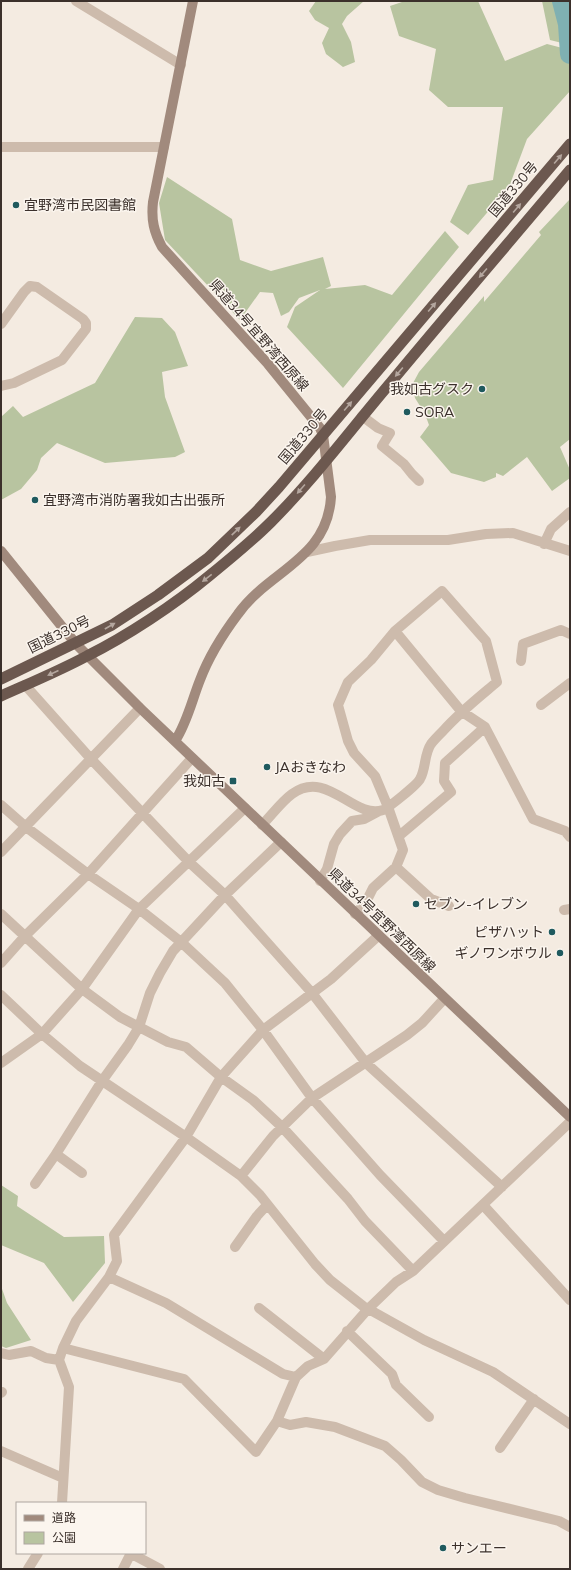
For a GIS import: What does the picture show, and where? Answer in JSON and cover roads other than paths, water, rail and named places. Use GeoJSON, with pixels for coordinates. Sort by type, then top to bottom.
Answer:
{"type":"FeatureCollection","features":[{"type":"Feature","properties":{"kind":"highway","name":"国道330号"},"geometry":{"type":"LineString","coordinates":[[1,679],[76,644],[112,625],[208,558],[256,512],[570,144]]}},
{"type":"Feature","properties":{"kind":"highway"},"geometry":{"type":"LineString","coordinates":[[1,696],[88,656],[167,607],[208,577],[271,522],[327,459],[568,172]]}},
{"type":"Feature","properties":{"kind":"main road","name":"県道34号宜野湾西原線"},"geometry":{"type":"LineString","coordinates":[[175,741],[182,730],[205,668],[223,635],[239,612],[260,591],[307,552],[324,526],[330,506],[330,488],[323,435],[315,421],[268,364],[162,247],[155,232],[152,217],[153,202],[193,1]]}},
{"type":"Feature","properties":{"kind":"main road","name":"県道34号宜野湾西原線"},"geometry":{"type":"LineString","coordinates":[[1,551],[76,644],[140,708],[444,999],[570,1117]]}},
{"type":"Feature","properties":{"kind":"street"},"geometry":{"type":"LineString","coordinates":[[76,1],[181,65]]}},
{"type":"Feature","properties":{"kind":"street"},"geometry":{"type":"LineString","coordinates":[[1,147],[164,147]]}},
{"type":"Feature","properties":{"kind":"street"},"geometry":{"type":"LineString","coordinates":[[1,324],[30,286],[37,287],[83,319],[86,323],[86,329],[62,360],[14,383],[1,386]]}},
{"type":"Feature","properties":{"kind":"street"},"geometry":{"type":"LineString","coordinates":[[362,416],[378,428],[390,433],[382,446],[404,464],[419,481]]}},
{"type":"Feature","properties":{"kind":"street"},"geometry":{"type":"LineString","coordinates":[[544,544],[551,529],[570,512]]}},
{"type":"Feature","properties":{"kind":"street"},"geometry":{"type":"LineString","coordinates":[[307,552],[370,540],[448,540],[486,534],[513,533],[570,551]]}},
{"type":"Feature","properties":{"kind":"street"},"geometry":{"type":"LineString","coordinates":[[320,881],[328,869],[334,844],[340,834],[352,821],[364,819],[385,809],[420,779],[430,745],[462,711],[497,682],[486,641],[442,591],[395,631],[371,660],[348,682],[338,705],[348,741],[354,753],[374,776],[385,809],[403,850],[396,867],[373,888],[365,904],[355,914]]}},
{"type":"Feature","properties":{"kind":"street"},"geometry":{"type":"LineString","coordinates":[[521,661],[523,644],[562,630],[570,634]]}},
{"type":"Feature","properties":{"kind":"street"},"geometry":{"type":"LineString","coordinates":[[395,631],[462,711],[485,727],[533,818],[565,831],[570,837]]}},
{"type":"Feature","properties":{"kind":"street"},"geometry":{"type":"LineString","coordinates":[[541,705],[570,683]]}},
{"type":"Feature","properties":{"kind":"street"},"geometry":{"type":"LineString","coordinates":[[25,685],[91,759],[189,862],[225,895],[312,993],[366,1063],[502,1187]]}},
{"type":"Feature","properties":{"kind":"street"},"geometry":{"type":"LineString","coordinates":[[1,852],[140,708]]}},
{"type":"Feature","properties":{"kind":"street"},"geometry":{"type":"LineString","coordinates":[[398,836],[451,792],[444,781],[445,763],[485,727]]}},
{"type":"Feature","properties":{"kind":"street"},"geometry":{"type":"LineString","coordinates":[[1,963],[25,936],[88,874],[192,758]]}},
{"type":"Feature","properties":{"kind":"street"},"geometry":{"type":"LineString","coordinates":[[262,824],[292,793],[314,787],[327,789],[363,808],[373,811],[385,809]]}},
{"type":"Feature","properties":{"kind":"street"},"geometry":{"type":"LineString","coordinates":[[1,805],[26,827],[88,874],[182,942],[225,983],[263,1030],[312,1098],[380,1175],[444,1241]]}},
{"type":"Feature","properties":{"kind":"street"},"geometry":{"type":"LineString","coordinates":[[1,1063],[42,1034],[82,989],[138,909],[245,808]]}},
{"type":"Feature","properties":{"kind":"street"},"geometry":{"type":"LineString","coordinates":[[35,1184],[139,1027],[150,993],[173,951],[225,895],[281,842]]}},
{"type":"Feature","properties":{"kind":"street"},"geometry":{"type":"LineString","coordinates":[[396,867],[431,899],[449,906]]}},
{"type":"Feature","properties":{"kind":"street"},"geometry":{"type":"LineString","coordinates":[[1,914],[82,989],[120,1017],[168,1042],[186,1047],[221,1077],[253,1100],[282,1127],[348,1199],[365,1221],[413,1271]]}},
{"type":"Feature","properties":{"kind":"street"},"geometry":{"type":"LineString","coordinates":[[62,1502],[69,1387],[59,1360],[76,1321],[109,1277],[117,1261],[114,1235],[186,1137],[221,1077],[263,1030],[332,979],[378,936]]}},
{"type":"Feature","properties":{"kind":"street"},"geometry":{"type":"LineString","coordinates":[[1,995],[42,1034],[80,1066],[241,1176],[260,1195],[315,1264],[330,1280],[368,1309],[424,1340],[493,1372],[570,1424]]}},
{"type":"Feature","properties":{"kind":"street"},"geometry":{"type":"LineString","coordinates":[[241,1176],[282,1127],[312,1098],[407,1035],[422,1023],[444,999]]}},
{"type":"Feature","properties":{"kind":"street"},"geometry":{"type":"LineString","coordinates":[[63,1348],[184,1379],[256,1452],[277,1422],[296,1377],[308,1366],[324,1359],[347,1331],[396,1282],[413,1271],[570,1122]]}},
{"type":"Feature","properties":{"kind":"street"},"geometry":{"type":"LineString","coordinates":[[56,1154],[82,1173]]}},
{"type":"Feature","properties":{"kind":"street"},"geometry":{"type":"LineString","coordinates":[[234,1247],[267,1205]]}},
{"type":"Feature","properties":{"kind":"street"},"geometry":{"type":"LineString","coordinates":[[484,1205],[570,1300]]}},
{"type":"Feature","properties":{"kind":"street"},"geometry":{"type":"LineString","coordinates":[[109,1277],[166,1303],[283,1374],[296,1377]]}},
{"type":"Feature","properties":{"kind":"street"},"geometry":{"type":"LineString","coordinates":[[259,1308],[324,1359]]}},
{"type":"Feature","properties":{"kind":"street"},"geometry":{"type":"LineString","coordinates":[[347,1331],[392,1374],[396,1385],[429,1417]]}},
{"type":"Feature","properties":{"kind":"street"},"geometry":{"type":"LineString","coordinates":[[1,1353],[9,1355],[31,1351],[46,1358],[59,1360]]}},
{"type":"Feature","properties":{"kind":"street"},"geometry":{"type":"LineString","coordinates":[[500,1448],[534,1399]]}},
{"type":"Feature","properties":{"kind":"street"},"geometry":{"type":"LineString","coordinates":[[277,1422],[290,1425],[306,1422],[335,1428],[385,1446],[422,1482],[438,1490],[559,1521],[570,1527]]}},
{"type":"Feature","properties":{"kind":"street"},"geometry":{"type":"LineString","coordinates":[[1,1451],[63,1478]]}},
{"type":"Feature","properties":{"kind":"street"},"geometry":{"type":"LineString","coordinates":[[28,1569],[37,1554]]}},
{"type":"Feature","properties":{"kind":"street"},"geometry":{"type":"LineString","coordinates":[[123,1569],[130,1554]]}},
{"type":"Feature","properties":{"kind":"street"},"geometry":{"type":"LineString","coordinates":[[132,1554],[160,1569]]}},
{"type":"Feature","properties":{"kind":"waterway"},"geometry":{"type":"LineString","coordinates":[[562,1],[568,24],[570,54]]}},
{"type":"Feature","properties":{"kind":"place","name":"宜野湾市民図書館"},"geometry":{"type":"Point","coordinates":[16,205]}},
{"type":"Feature","properties":{"kind":"place","name":"我如古グスク"},"geometry":{"type":"Point","coordinates":[482,389]}},
{"type":"Feature","properties":{"kind":"place","name":"SORA"},"geometry":{"type":"Point","coordinates":[407,412]}},
{"type":"Feature","properties":{"kind":"place","name":"宜野湾市消防署我如古出張所"},"geometry":{"type":"Point","coordinates":[35,500]}},
{"type":"Feature","properties":{"kind":"place","name":"JAおきなわ"},"geometry":{"type":"Point","coordinates":[267,767]}},
{"type":"Feature","properties":{"kind":"place","name":"我如古"},"geometry":{"type":"Point","coordinates":[233,781]}},
{"type":"Feature","properties":{"kind":"place","name":"セブン-イレブン"},"geometry":{"type":"Point","coordinates":[416,904]}},
{"type":"Feature","properties":{"kind":"place","name":"ピザハット"},"geometry":{"type":"Point","coordinates":[552,932]}},
{"type":"Feature","properties":{"kind":"place","name":"ギノワンボウル"},"geometry":{"type":"Point","coordinates":[560,953]}},
{"type":"Feature","properties":{"kind":"place","name":"サンエー"},"geometry":{"type":"Point","coordinates":[443,1548]}}]}
